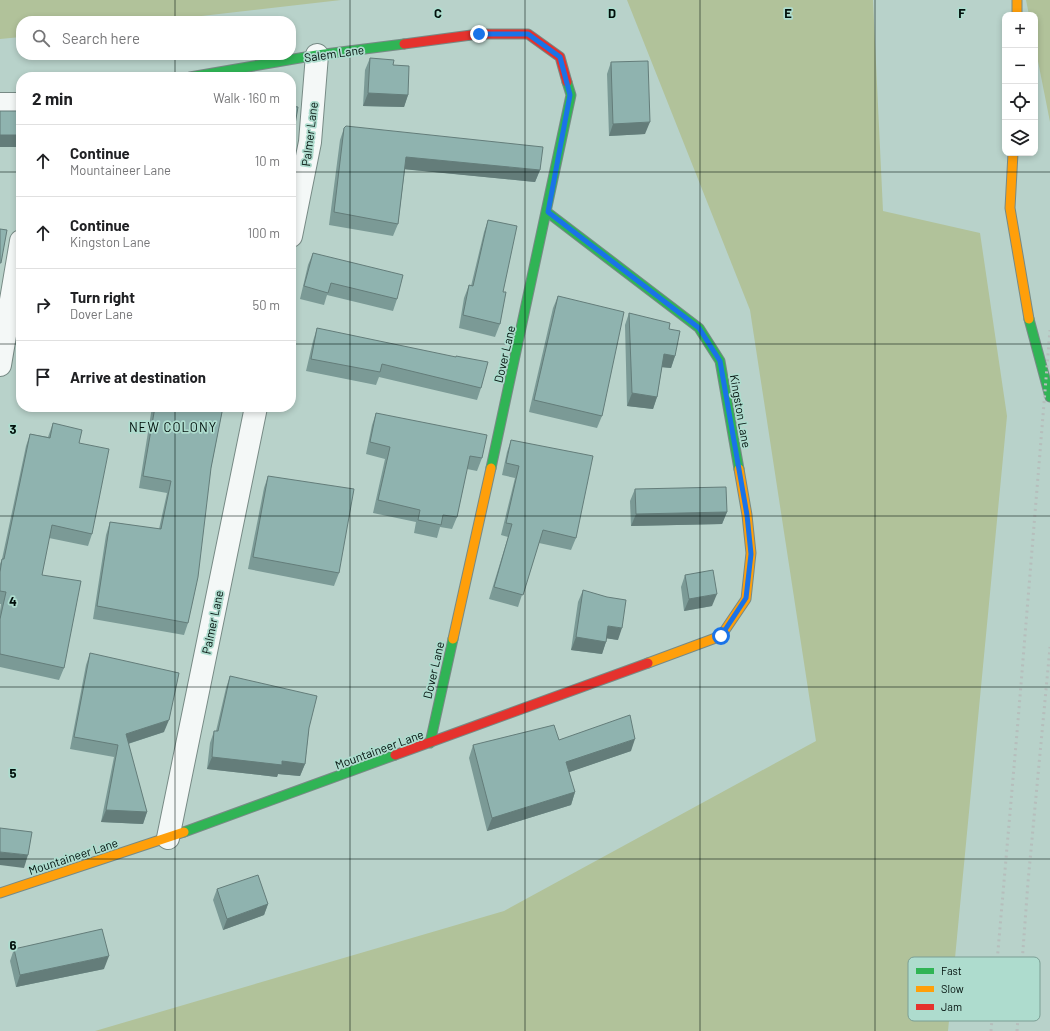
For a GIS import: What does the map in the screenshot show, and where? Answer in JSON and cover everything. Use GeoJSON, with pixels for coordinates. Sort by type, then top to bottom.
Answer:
{"type":"FeatureCollection","features":[{"type":"Feature","properties":{"kind":"street"},"geometry":{"type":"LineString","coordinates":[[1017,0],[1017,12]]}},
{"type":"Feature","properties":{"kind":"street","name":"Salem Lane"},"geometry":{"type":"LineString","coordinates":[[296,59],[479,34]]}},
{"type":"Feature","properties":{"kind":"street","name":"Dover Lane"},"geometry":{"type":"LineString","coordinates":[[430,743],[548,212],[570,95],[560,57],[528,34],[479,34]]}},
{"type":"Feature","properties":{"kind":"street","name":"Palmer Lane"},"geometry":{"type":"LineString","coordinates":[[296,211],[310,142],[317,55]]}},
{"type":"Feature","properties":{"kind":"street","name":"Salem Lane"},"geometry":{"type":"LineString","coordinates":[[219,72],[288,60]]}},
{"type":"Feature","properties":{"kind":"street"},"geometry":{"type":"LineString","coordinates":[[0,104],[16,104]]}},
{"type":"Feature","properties":{"kind":"street"},"geometry":{"type":"LineString","coordinates":[[1014,156],[1010,208],[1031,331],[1050,397]]}},
{"type":"Feature","properties":{"kind":"street","name":"Kingston Lane"},"geometry":{"type":"LineString","coordinates":[[548,212],[699,328],[720,361],[747,515],[751,554],[746,598]]}},
{"type":"Feature","properties":{"kind":"street"},"geometry":{"type":"LineString","coordinates":[[0,365],[16,271]]}},
{"type":"Feature","properties":{"kind":"street","name":"Palmer Lane"},"geometry":{"type":"LineString","coordinates":[[168,838],[255,412]]}},
{"type":"Feature","properties":{"kind":"street","name":"Mountaineer Lane"},"geometry":{"type":"LineString","coordinates":[[0,892],[168,838],[721,636],[746,598]]}},
{"type":"Feature","properties":{"kind":"green space"},"geometry":{"type":"Polygon","coordinates":[[[0,0],[341,0],[202,16],[16,16],[16,37],[0,39],[0,0]]]}},
{"type":"Feature","properties":{"kind":"green space"},"geometry":{"type":"Polygon","coordinates":[[[627,0],[873,0],[883,211],[980,233],[1007,416],[955,957],[908,957],[908,1021],[949,1021],[948,1031],[95,1031],[504,911],[816,741],[750,310],[627,0]]]}},
{"type":"Feature","properties":{"kind":"green space"},"geometry":{"type":"Polygon","coordinates":[[[1026,0],[1050,0],[1050,122],[1038,61],[1038,12],[1028,12],[1026,0]]]}},
{"type":"Feature","properties":{"kind":"building"},"geometry":{"type":"Polygon","coordinates":[[[370,58],[394,60],[393,65],[409,66],[408,95],[368,93],[370,58]]]}},
{"type":"Feature","properties":{"kind":"building"},"geometry":{"type":"Polygon","coordinates":[[[648,61],[650,122],[613,124],[611,62],[648,61]]]}},
{"type":"Feature","properties":{"kind":"building"},"geometry":{"type":"Polygon","coordinates":[[[296,107],[298,107],[296,119],[296,107]]]}},
{"type":"Feature","properties":{"kind":"building"},"geometry":{"type":"Polygon","coordinates":[[[0,111],[16,111],[16,135],[0,135],[0,111]]]}},
{"type":"Feature","properties":{"kind":"building"},"geometry":{"type":"Polygon","coordinates":[[[346,126],[543,147],[540,170],[406,157],[398,224],[334,212],[344,128],[346,126]]]}},
{"type":"Feature","properties":{"kind":"building"},"geometry":{"type":"Polygon","coordinates":[[[488,220],[517,226],[503,292],[506,292],[500,324],[463,315],[469,285],[473,286],[488,220]]]}},
{"type":"Feature","properties":{"kind":"building"},"geometry":{"type":"Polygon","coordinates":[[[0,229],[7,230],[1,263],[0,263],[0,229]]]}},
{"type":"Feature","properties":{"kind":"building"},"geometry":{"type":"Polygon","coordinates":[[[313,253],[403,275],[397,299],[331,283],[328,293],[304,286],[313,253]]]}},
{"type":"Feature","properties":{"kind":"building"},"geometry":{"type":"Polygon","coordinates":[[[558,296],[624,312],[602,416],[534,400],[558,296]]]}},
{"type":"Feature","properties":{"kind":"building"},"geometry":{"type":"Polygon","coordinates":[[[629,313],[670,323],[669,329],[680,331],[675,356],[664,354],[657,397],[632,393],[629,313]]]}},
{"type":"Feature","properties":{"kind":"building"},"geometry":{"type":"Polygon","coordinates":[[[317,328],[456,357],[488,362],[481,388],[382,364],[380,372],[311,359],[317,328]]]}},
{"type":"Feature","properties":{"kind":"building"},"geometry":{"type":"Polygon","coordinates":[[[154,412],[222,412],[211,468],[198,577],[188,623],[97,606],[110,522],[161,529],[171,481],[143,476],[154,412]]]}},
{"type":"Feature","properties":{"kind":"building"},"geometry":{"type":"Polygon","coordinates":[[[376,413],[487,435],[482,458],[470,456],[457,517],[443,515],[441,525],[418,520],[420,510],[378,500],[390,447],[370,442],[376,413]]]}},
{"type":"Feature","properties":{"kind":"building"},"geometry":{"type":"Polygon","coordinates":[[[53,423],[82,430],[79,443],[109,449],[92,534],[52,525],[42,575],[81,581],[64,668],[0,654],[0,619],[6,592],[0,591],[0,572],[30,434],[50,438],[53,423]]]}},
{"type":"Feature","properties":{"kind":"building"},"geometry":{"type":"Polygon","coordinates":[[[511,440],[593,456],[576,538],[543,530],[523,595],[494,587],[512,524],[506,523],[519,466],[506,463],[511,440]]]}},
{"type":"Feature","properties":{"kind":"building"},"geometry":{"type":"Polygon","coordinates":[[[268,476],[354,489],[339,573],[253,557],[268,476]]]}},
{"type":"Feature","properties":{"kind":"building"},"geometry":{"type":"Polygon","coordinates":[[[726,487],[727,512],[636,514],[635,489],[726,487]]]}},
{"type":"Feature","properties":{"kind":"building"},"geometry":{"type":"Polygon","coordinates":[[[713,570],[717,594],[689,599],[685,575],[713,570]]]}},
{"type":"Feature","properties":{"kind":"building"},"geometry":{"type":"Polygon","coordinates":[[[583,590],[607,597],[626,600],[622,628],[608,626],[606,642],[576,637],[583,590]]]}},
{"type":"Feature","properties":{"kind":"building"},"geometry":{"type":"Polygon","coordinates":[[[90,653],[179,673],[169,720],[126,734],[147,812],[106,810],[118,745],[74,737],[90,653]]]}},
{"type":"Feature","properties":{"kind":"building"},"geometry":{"type":"Polygon","coordinates":[[[230,676],[317,696],[309,728],[305,764],[282,761],[282,765],[212,757],[214,731],[218,731],[230,676]]]}},
{"type":"Feature","properties":{"kind":"building"},"geometry":{"type":"Polygon","coordinates":[[[630,715],[635,739],[566,762],[575,792],[492,818],[473,745],[554,725],[559,740],[630,715]]]}},
{"type":"Feature","properties":{"kind":"building"},"geometry":{"type":"Polygon","coordinates":[[[0,828],[32,832],[28,855],[0,852],[0,828]]]}},
{"type":"Feature","properties":{"kind":"building"},"geometry":{"type":"Polygon","coordinates":[[[258,875],[268,904],[227,919],[217,889],[258,875]]]}},
{"type":"Feature","properties":{"kind":"building"},"geometry":{"type":"Polygon","coordinates":[[[102,929],[109,956],[20,975],[14,949],[102,929]]]}},
{"type":"Feature","properties":{"kind":"railway"},"geometry":{"type":"LineString","coordinates":[[997,957],[1050,330]]}},
{"type":"Feature","properties":{"kind":"railway"},"geometry":{"type":"LineString","coordinates":[[1022,957],[1050,647]]}},
{"type":"Feature","properties":{"kind":"railway"},"geometry":{"type":"LineString","coordinates":[[991,1031],[992,1021]]}},
{"type":"Feature","properties":{"kind":"railway"},"geometry":{"type":"LineString","coordinates":[[1017,1031],[1018,1021]]}},
{"type":"Feature","properties":{"kind":"traffic: fast"},"geometry":{"type":"LineString","coordinates":[[296,59],[404,44]]}},
{"type":"Feature","properties":{"kind":"traffic: fast"},"geometry":{"type":"LineString","coordinates":[[219,72],[288,60]]}},
{"type":"Feature","properties":{"kind":"traffic: fast"},"geometry":{"type":"LineString","coordinates":[[491,468],[571,95],[567,82]]}},
{"type":"Feature","properties":{"kind":"traffic: fast"},"geometry":{"type":"LineString","coordinates":[[547,212],[699,328],[720,361],[739,469]]}},
{"type":"Feature","properties":{"kind":"traffic: fast"},"geometry":{"type":"LineString","coordinates":[[1029,319],[1050,397]]}},
{"type":"Feature","properties":{"kind":"traffic: fast"},"geometry":{"type":"LineString","coordinates":[[430,743],[453,639]]}},
{"type":"Feature","properties":{"kind":"traffic: fast"},"geometry":{"type":"LineString","coordinates":[[184,832],[395,755]]}},
{"type":"Feature","properties":{"kind":"traffic: slow"},"geometry":{"type":"LineString","coordinates":[[1017,0],[1017,12]]}},
{"type":"Feature","properties":{"kind":"traffic: slow"},"geometry":{"type":"LineString","coordinates":[[1013,156],[1010,208],[1029,319]]}},
{"type":"Feature","properties":{"kind":"traffic: slow"},"geometry":{"type":"LineString","coordinates":[[453,639],[491,468]]}},
{"type":"Feature","properties":{"kind":"traffic: slow"},"geometry":{"type":"LineString","coordinates":[[648,663],[721,636],[746,599],[751,553],[747,515],[739,469]]}},
{"type":"Feature","properties":{"kind":"traffic: slow"},"geometry":{"type":"LineString","coordinates":[[0,893],[184,832]]}},
{"type":"Feature","properties":{"kind":"traffic: jam"},"geometry":{"type":"LineString","coordinates":[[404,44],[479,34],[528,34],[560,57],[567,82]]}},
{"type":"Feature","properties":{"kind":"traffic: jam"},"geometry":{"type":"LineString","coordinates":[[395,755],[648,663]]}},
{"type":"Feature","properties":{"kind":"district","name":"NEW COLONY"},"geometry":{"type":"Point","coordinates":[173,427]}},
{"type":"Feature","properties":{"kind":"route"},"geometry":{"type":"LineString","coordinates":[[479,34],[528,34],[560,57],[570,95],[548,212],[699,328],[720,361],[747,515],[751,554],[746,598],[721,636]]}}]}
